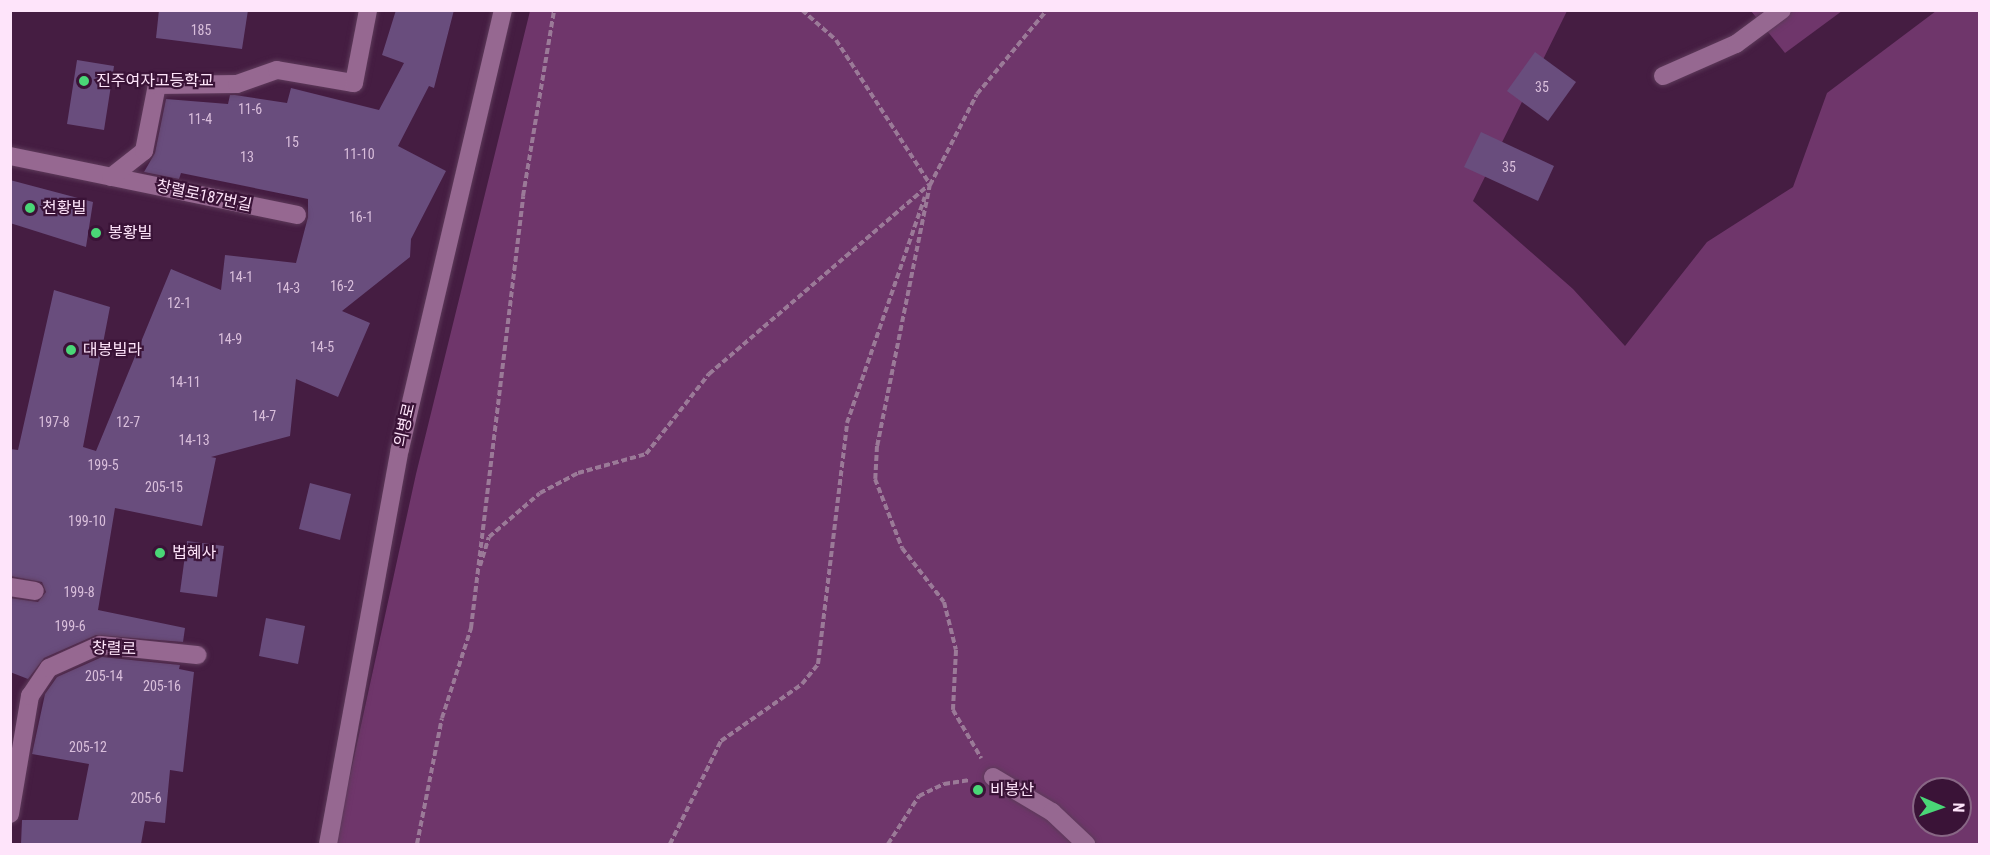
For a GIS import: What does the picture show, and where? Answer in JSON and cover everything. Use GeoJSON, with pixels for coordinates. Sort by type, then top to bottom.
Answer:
{"type":"FeatureCollection","features":[{"type":"Feature","properties":{"kind":"street"},"geometry":{"type":"LineString","coordinates":[[111,177],[144,151],[157,85],[237,84],[277,70],[354,83],[368,10]]}},
{"type":"Feature","properties":{"kind":"street","name":"의병로"},"geometry":{"type":"LineString","coordinates":[[328,844],[400,449],[503,10]]}},
{"type":"Feature","properties":{"kind":"street"},"geometry":{"type":"LineString","coordinates":[[1663,76],[1736,44],[1782,10]]}},
{"type":"Feature","properties":{"kind":"street","name":"창렬로187번길"},"geometry":{"type":"LineString","coordinates":[[10,156],[297,215]]}},
{"type":"Feature","properties":{"kind":"street"},"geometry":{"type":"LineString","coordinates":[[10,587],[35,591]]}},
{"type":"Feature","properties":{"kind":"street","name":"창렬로"},"geometry":{"type":"LineString","coordinates":[[10,814],[30,696],[49,668],[100,645],[197,655]]}},
{"type":"Feature","properties":{"kind":"street"},"geometry":{"type":"LineString","coordinates":[[993,777],[1052,812],[1086,844]]}},
{"type":"Feature","properties":{"kind":"path"},"geometry":{"type":"LineString","coordinates":[[417,844],[442,718],[471,628],[523,196],[554,10]]}},
{"type":"Feature","properties":{"kind":"path"},"geometry":{"type":"LineString","coordinates":[[802,10],[836,40],[930,184],[877,446],[875,479],[902,548],[944,602],[956,650],[953,710],[993,777],[929,788],[910,806],[888,844]]}},
{"type":"Feature","properties":{"kind":"path"},"geometry":{"type":"LineString","coordinates":[[670,844],[721,741],[802,684],[818,664],[847,423],[930,184],[977,94],[1047,10]]}},
{"type":"Feature","properties":{"kind":"path"},"geometry":{"type":"LineString","coordinates":[[477,578],[489,537],[513,514],[578,473],[646,454],[709,374],[930,184]]}},
{"type":"Feature","properties":{"kind":"shaded area"},"geometry":{"type":"Polygon","coordinates":[[[530,11],[1567,11],[1473,201],[1573,289],[1625,346],[1707,242],[1793,187],[1827,93],[1936,11],[1979,11],[1979,844],[335,844],[416,474],[530,11]]]}},
{"type":"Feature","properties":{"kind":"shaded area"},"geometry":{"type":"Polygon","coordinates":[[[1751,11],[1842,11],[1785,53],[1751,11]]]}},
{"type":"Feature","properties":{"kind":"building"},"geometry":{"type":"Polygon","coordinates":[[[159,10],[248,10],[242,49],[156,38],[159,10]]]}},
{"type":"Feature","properties":{"kind":"building"},"geometry":{"type":"Polygon","coordinates":[[[396,10],[454,10],[434,88],[429,86],[398,146],[446,171],[411,239],[410,257],[342,311],[370,323],[338,397],[296,379],[290,436],[211,457],[216,458],[202,526],[115,508],[98,610],[185,628],[183,642],[96,635],[44,658],[28,679],[10,672],[10,598],[38,602],[46,592],[42,582],[10,576],[10,449],[18,450],[54,290],[110,307],[83,447],[96,451],[171,269],[221,290],[225,255],[296,263],[308,217],[308,199],[181,173],[179,179],[144,172],[155,153],[166,99],[228,104],[230,95],[235,95],[287,103],[291,88],[379,110],[404,63],[382,55],[396,10]]]}},
{"type":"Feature","properties":{"kind":"building"},"geometry":{"type":"Polygon","coordinates":[[[1535,52],[1576,82],[1548,121],[1507,91],[1535,52]]]}},
{"type":"Feature","properties":{"kind":"building"},"geometry":{"type":"Polygon","coordinates":[[[77,60],[114,66],[104,130],[67,124],[77,60]]]}},
{"type":"Feature","properties":{"kind":"building"},"geometry":{"type":"Polygon","coordinates":[[[1481,132],[1554,166],[1538,201],[1464,167],[1481,132]]]}},
{"type":"Feature","properties":{"kind":"building"},"geometry":{"type":"Polygon","coordinates":[[[10,180],[93,202],[86,247],[10,223],[10,180]]]}},
{"type":"Feature","properties":{"kind":"building"},"geometry":{"type":"Polygon","coordinates":[[[310,483],[351,494],[340,540],[299,529],[310,483]]]}},
{"type":"Feature","properties":{"kind":"building"},"geometry":{"type":"Polygon","coordinates":[[[187,541],[224,546],[217,597],[180,592],[187,541]]]}},
{"type":"Feature","properties":{"kind":"building"},"geometry":{"type":"Polygon","coordinates":[[[266,618],[305,626],[298,664],[259,656],[266,618]]]}},
{"type":"Feature","properties":{"kind":"building"},"geometry":{"type":"Polygon","coordinates":[[[102,657],[180,665],[179,669],[194,672],[183,772],[170,770],[165,823],[145,821],[141,844],[21,844],[22,820],[78,820],[89,764],[32,754],[45,694],[57,677],[102,657]]]}},
{"type":"Feature","properties":{"kind":"place","name":"진주여자고등학교"},"geometry":{"type":"Point","coordinates":[84,81]}},
{"type":"Feature","properties":{"kind":"place","name":"천황빌"},"geometry":{"type":"Point","coordinates":[30,208]}},
{"type":"Feature","properties":{"kind":"place","name":"봉황빌"},"geometry":{"type":"Point","coordinates":[96,233]}},
{"type":"Feature","properties":{"kind":"place","name":"대봉빌라"},"geometry":{"type":"Point","coordinates":[71,350]}},
{"type":"Feature","properties":{"kind":"place","name":"법혜사"},"geometry":{"type":"Point","coordinates":[160,553]}},
{"type":"Feature","properties":{"kind":"place","name":"비봉산"},"geometry":{"type":"Point","coordinates":[978,790]}}]}
